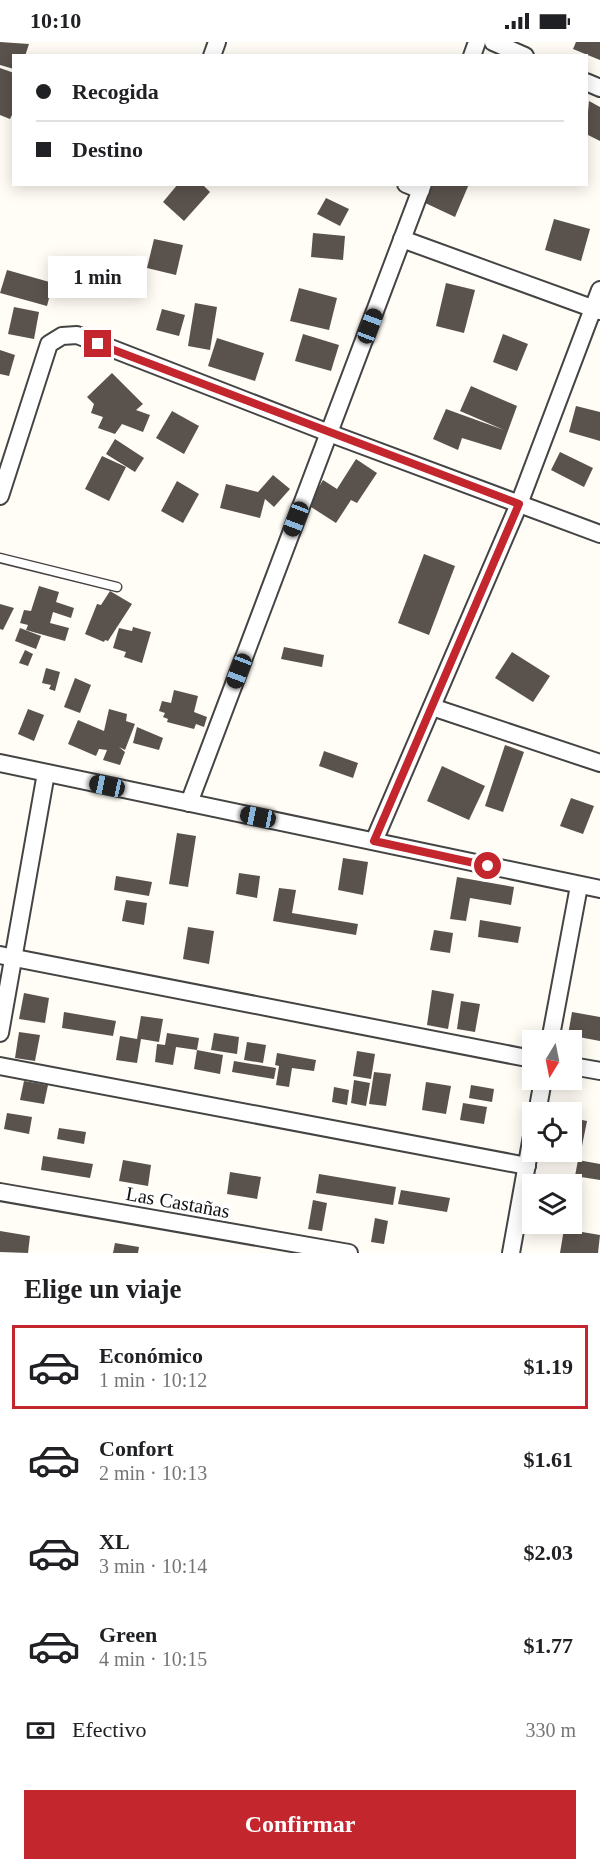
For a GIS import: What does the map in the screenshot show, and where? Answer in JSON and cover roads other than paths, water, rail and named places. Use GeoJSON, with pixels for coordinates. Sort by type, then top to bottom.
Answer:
{"type":"FeatureCollection","features":[{"type":"Feature","properties":{"kind":"street"},"geometry":{"type":"LineString","coordinates":[[493,42],[520,54]]}},
{"type":"Feature","properties":{"kind":"street"},"geometry":{"type":"LineString","coordinates":[[189,803],[402,239],[417,186]]}},
{"type":"Feature","properties":{"kind":"street"},"geometry":{"type":"LineString","coordinates":[[402,239],[597,309]]}},
{"type":"Feature","properties":{"kind":"street"},"geometry":{"type":"LineString","coordinates":[[374,841],[519,504],[597,309],[600,290]]}},
{"type":"Feature","properties":{"kind":"street"},"geometry":{"type":"LineString","coordinates":[[0,496],[7,455],[49,344],[62,336],[77,335],[329,433],[600,534]]}},
{"type":"Feature","properties":{"kind":"street"},"geometry":{"type":"LineString","coordinates":[[432,707],[600,762]]}},
{"type":"Feature","properties":{"kind":"street"},"geometry":{"type":"LineString","coordinates":[[0,763],[600,889]]}},
{"type":"Feature","properties":{"kind":"street"},"geometry":{"type":"LineString","coordinates":[[0,1033],[7,956],[46,772]]}},
{"type":"Feature","properties":{"kind":"street"},"geometry":{"type":"LineString","coordinates":[[552,1030],[579,886]]}},
{"type":"Feature","properties":{"kind":"street"},"geometry":{"type":"LineString","coordinates":[[7,956],[522,1057]]}},
{"type":"Feature","properties":{"kind":"street"},"geometry":{"type":"LineString","coordinates":[[0,1065],[527,1166]]}},
{"type":"Feature","properties":{"kind":"street"},"geometry":{"type":"LineString","coordinates":[[582,1068],[600,1071]]}},
{"type":"Feature","properties":{"kind":"street"},"geometry":{"type":"LineString","coordinates":[[511,1253],[528,1162]]}},
{"type":"Feature","properties":{"kind":"street","name":"Las Castañas"},"geometry":{"type":"LineString","coordinates":[[0,1192],[349,1253]]}},
{"type":"Feature","properties":{"kind":"lane"},"geometry":{"type":"LineString","coordinates":[[0,558],[117,587]]}}]}
